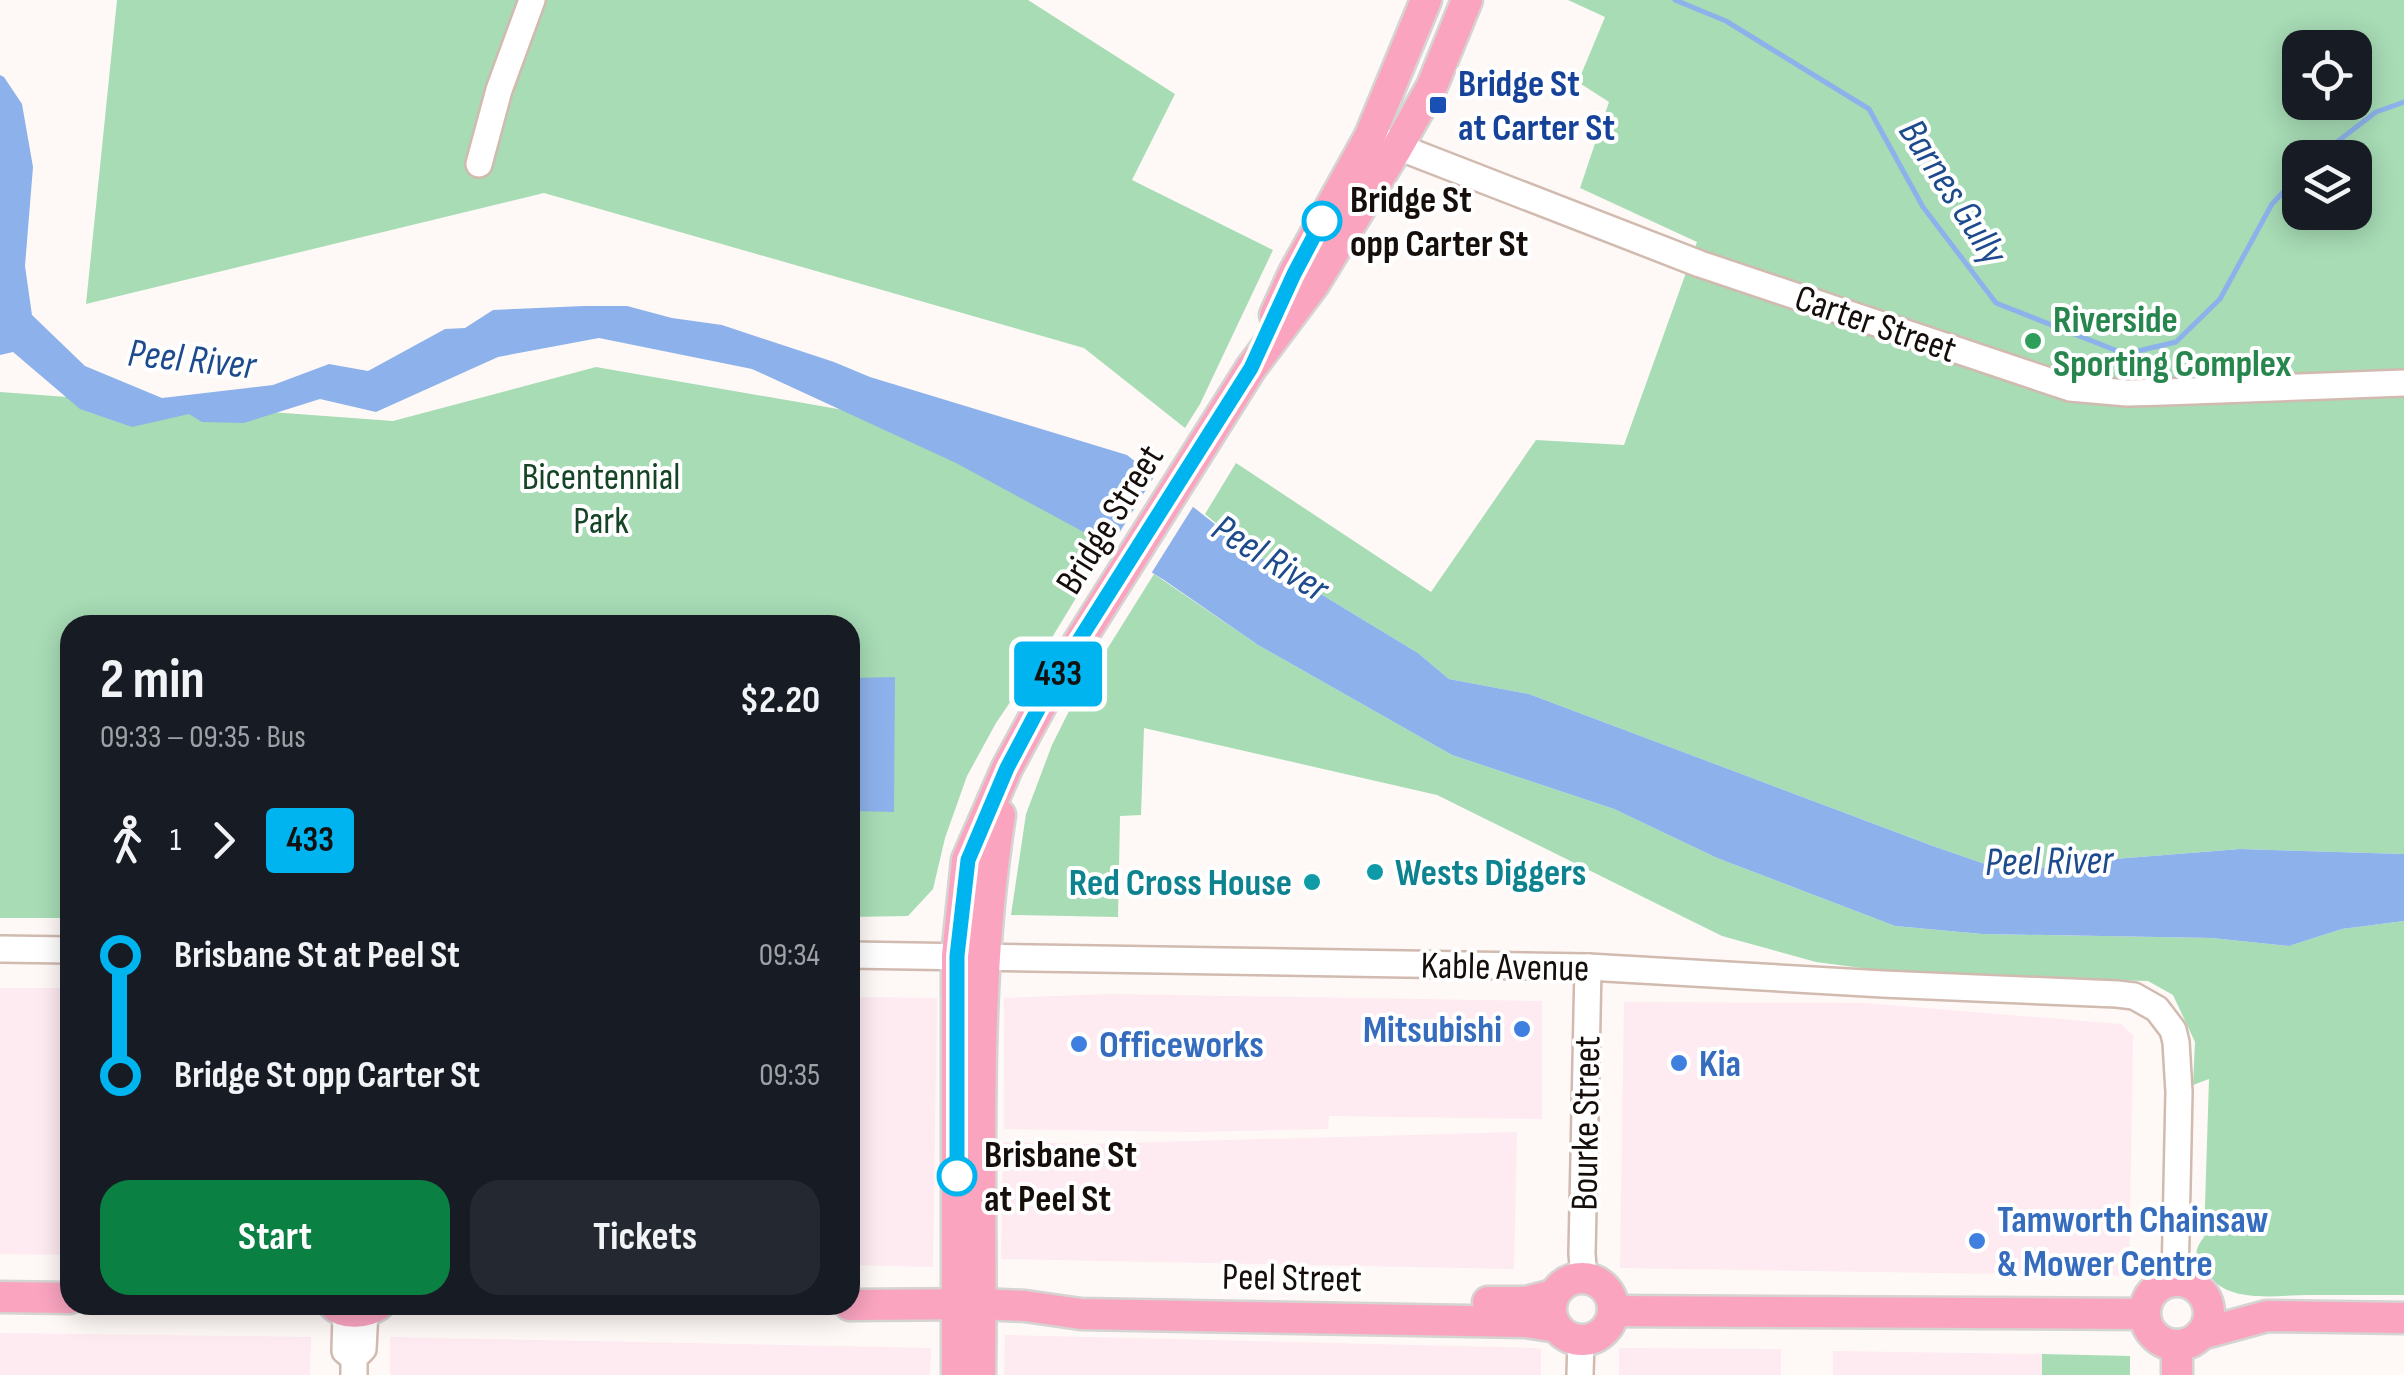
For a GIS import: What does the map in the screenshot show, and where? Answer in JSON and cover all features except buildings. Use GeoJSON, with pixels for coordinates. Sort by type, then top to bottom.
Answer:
{"type":"FeatureCollection","features":[{"type":"Feature","properties":{"kind":"main road","name":"Bridge Street"},"geometry":{"type":"LineString","coordinates":[[1384,142],[1426,0]]}},
{"type":"Feature","properties":{"kind":"main road","name":"Bridge Street"},"geometry":{"type":"LineString","coordinates":[[970,1305],[968,860],[1007,768],[1052,683],[1251,368],[1294,274],[1384,142],[1432,86],[1467,0]]}},
{"type":"Feature","properties":{"kind":"main road"},"geometry":{"type":"LineString","coordinates":[[1584,1278],[1602,1284],[1614,1310],[1606,1328],[1598,1335],[1569,1333],[1551,1308],[1554,1294],[1564,1283],[1584,1278]]}},
{"type":"Feature","properties":{"kind":"main road"},"geometry":{"type":"LineString","coordinates":[[2267,1316],[2185,1351],[2154,1336],[2145,1314],[2150,1295],[2174,1280],[2267,1316],[2404,1318]]}},
{"type":"Feature","properties":{"kind":"main road","name":"Peel Street"},"geometry":{"type":"LineString","coordinates":[[1026,1306],[1080,1298],[1301,1303],[1526,1302],[1554,1294]]}},
{"type":"Feature","properties":{"kind":"main road"},"geometry":{"type":"LineString","coordinates":[[2185,1351],[2206,1327],[2209,1310],[2203,1294]]}},
{"type":"Feature","properties":{"kind":"main road"},"geometry":{"type":"LineString","coordinates":[[0,1297],[60,1298]]}},
{"type":"Feature","properties":{"kind":"main road","name":"Peel Street"},"geometry":{"type":"LineString","coordinates":[[860,1305],[1026,1306],[1081,1314],[1526,1322],[1569,1333]]}},
{"type":"Feature","properties":{"kind":"main road"},"geometry":{"type":"LineString","coordinates":[[957,1375],[970,1305]]}},
{"type":"Feature","properties":{"kind":"main road"},"geometry":{"type":"LineString","coordinates":[[970,1305],[980,1375]]}},
{"type":"Feature","properties":{"kind":"main road"},"geometry":{"type":"LineString","coordinates":[[1614,1310],[2145,1314]]}},
{"type":"Feature","properties":{"kind":"street"},"geometry":{"type":"LineString","coordinates":[[478,164],[532,0]]}},
{"type":"Feature","properties":{"kind":"street","name":"Carter Street"},"geometry":{"type":"LineString","coordinates":[[1384,142],[1700,264],[2070,388],[2127,393],[2404,382]]}},
{"type":"Feature","properties":{"kind":"street"},"geometry":{"type":"LineString","coordinates":[[0,949],[60,950]]}},
{"type":"Feature","properties":{"kind":"street","name":"Kable Avenue"},"geometry":{"type":"LineString","coordinates":[[860,955],[1588,968],[2134,996],[2156,1009],[2176,1042],[2179,1092],[2174,1280]]}},
{"type":"Feature","properties":{"kind":"street","name":"Bourke Street"},"geometry":{"type":"LineString","coordinates":[[1584,1278],[1588,968]]}},
{"type":"Feature","properties":{"kind":"street"},"geometry":{"type":"LineString","coordinates":[[353,1315],[345,1352],[354,1367]]}},
{"type":"Feature","properties":{"kind":"street"},"geometry":{"type":"LineString","coordinates":[[1569,1333],[1580,1375]]}},
{"type":"Feature","properties":{"kind":"shaded area"},"geometry":{"type":"Polygon","coordinates":[[[0,988],[60,988],[60,1255],[0,1254],[0,988]]]}},
{"type":"Feature","properties":{"kind":"shaded area"},"geometry":{"type":"Polygon","coordinates":[[[1110,994],[1542,1001],[1542,1119],[1329,1116],[1328,1129],[1004,1129],[1004,998],[1110,994]]]}},
{"type":"Feature","properties":{"kind":"shaded area"},"geometry":{"type":"Polygon","coordinates":[[[860,997],[937,998],[933,1267],[860,1265],[860,997]]]}},
{"type":"Feature","properties":{"kind":"shaded area"},"geometry":{"type":"Polygon","coordinates":[[[1624,1002],[1864,1003],[2121,1024],[2133,1036],[2129,1276],[1620,1268],[1624,1002]]]}},
{"type":"Feature","properties":{"kind":"shaded area"},"geometry":{"type":"Polygon","coordinates":[[[1517,1132],[1514,1269],[1001,1259],[1003,1142],[1087,1144],[1517,1132]]]}},
{"type":"Feature","properties":{"kind":"shaded area"},"geometry":{"type":"Polygon","coordinates":[[[0,1333],[311,1337],[310,1375],[0,1375],[0,1333]]]}},
{"type":"Feature","properties":{"kind":"shaded area"},"geometry":{"type":"Polygon","coordinates":[[[1005,1335],[1534,1348],[1541,1349],[1541,1375],[1004,1375],[1005,1335]]]}},
{"type":"Feature","properties":{"kind":"shaded area"},"geometry":{"type":"Polygon","coordinates":[[[390,1337],[931,1348],[930,1375],[390,1375],[390,1337]]]}},
{"type":"Feature","properties":{"kind":"shaded area"},"geometry":{"type":"Polygon","coordinates":[[[1619,1348],[1781,1349],[1781,1375],[1619,1375],[1619,1348]]]}},
{"type":"Feature","properties":{"kind":"shaded area"},"geometry":{"type":"Polygon","coordinates":[[[1833,1351],[2042,1354],[2042,1375],[1833,1375],[1833,1351]]]}},
{"type":"Feature","properties":{"kind":"green space"},"geometry":{"type":"Polygon","coordinates":[[[117,0],[1028,0],[1175,94],[1132,180],[1273,250],[1185,428],[1084,348],[544,193],[86,304],[117,0]]]}},
{"type":"Feature","properties":{"kind":"green space","name":"Riverside Sporting Complex"},"geometry":{"type":"Polygon","coordinates":[[[1568,0],[2404,0],[2404,854],[2240,849],[2077,862],[2011,873],[1529,694],[1449,679],[1418,653],[1248,550],[1205,514],[1236,463],[1431,592],[1536,440],[1624,445],[1697,242],[1580,188],[1609,102],[1578,82],[1605,17],[1568,0]]]}},
{"type":"Feature","properties":{"kind":"green space","name":"Bicentennial Park"},"geometry":{"type":"Polygon","coordinates":[[[596,367],[901,420],[1118,529],[967,776],[945,838],[933,889],[908,916],[860,917],[860,615],[60,615],[60,918],[0,918],[0,392],[393,421],[596,367]]]}},
{"type":"Feature","properties":{"kind":"green space"},"geometry":{"type":"Polygon","coordinates":[[[1154,574],[1258,645],[1452,755],[1614,809],[1717,858],[1895,926],[1982,934],[2212,938],[2289,946],[2342,929],[2404,921],[2404,1295],[2239,1294],[2217,1284],[2206,1273],[2196,1254],[2204,1237],[2209,1079],[2193,1085],[2195,1042],[2173,995],[2148,981],[1915,975],[1816,962],[1722,936],[1437,795],[1144,728],[1141,815],[1120,816],[1118,917],[1011,915],[1026,814],[1052,745],[1071,707],[1154,574]]]}},
{"type":"Feature","properties":{"kind":"green space"},"geometry":{"type":"Polygon","coordinates":[[[2042,1354],[2130,1356],[2130,1375],[2042,1375],[2042,1354]]]}},
{"type":"Feature","properties":{"kind":"water"},"geometry":{"type":"Polygon","coordinates":[[[0,75],[22,104],[33,167],[25,266],[32,315],[85,366],[162,398],[273,385],[329,364],[368,371],[445,329],[465,328],[493,310],[627,306],[722,325],[870,377],[1127,455],[1248,550],[1418,653],[1449,679],[1529,694],[2011,873],[2077,862],[2240,849],[2404,854],[2404,921],[2342,929],[2289,946],[2212,938],[1982,934],[1895,926],[1717,858],[1614,809],[1452,755],[1258,645],[1104,543],[956,463],[752,369],[599,338],[498,357],[376,412],[320,399],[244,423],[202,422],[189,414],[132,427],[80,409],[13,352],[0,355],[0,75]]]}},
{"type":"Feature","properties":{"kind":"water"},"geometry":{"type":"Polygon","coordinates":[[[895,677],[894,812],[860,811],[860,678],[895,677]]]}},
{"type":"Feature","properties":{"kind":"pier"},"geometry":{"type":"Polygon","coordinates":[[[1157,472],[1196,502],[1149,577],[1108,551],[1157,472]]]}},
{"type":"Feature","properties":{"kind":"waterway","name":"Barnes Gully"},"geometry":{"type":"LineString","coordinates":[[1675,0],[1726,21],[1869,109],[1923,207],[1996,303],[2125,354],[2176,342],[2220,299],[2272,204],[2282,193]]}},
{"type":"Feature","properties":{"kind":"waterway","name":"Barnes Gully"},"geometry":{"type":"LineString","coordinates":[[2339,140],[2376,112],[2404,102]]}},
{"type":"Feature","properties":{"kind":"bus line","name":"433"},"geometry":{"type":"LineString","coordinates":[[957,1176],[957,956],[968,860],[1007,768],[1052,683],[1251,368],[1322,221]]}},
{"type":"Feature","properties":{"kind":"place","name":"Bridge St at Carter St"},"geometry":{"type":"Point","coordinates":[1438,105]}},
{"type":"Feature","properties":{"kind":"place","name":"Bridge St opp Carter St"},"geometry":{"type":"Point","coordinates":[1322,221]}},
{"type":"Feature","properties":{"kind":"place","name":"Riverside Sporting Complex"},"geometry":{"type":"Point","coordinates":[2033,341]}},
{"type":"Feature","properties":{"kind":"place","name":"Wests Diggers"},"geometry":{"type":"Point","coordinates":[1375,872]}},
{"type":"Feature","properties":{"kind":"place","name":"Red Cross House"},"geometry":{"type":"Point","coordinates":[1312,882]}},
{"type":"Feature","properties":{"kind":"place","name":"Mitsubishi"},"geometry":{"type":"Point","coordinates":[1522,1029]}},
{"type":"Feature","properties":{"kind":"place","name":"Officeworks"},"geometry":{"type":"Point","coordinates":[1079,1044]}},
{"type":"Feature","properties":{"kind":"place","name":"Kia"},"geometry":{"type":"Point","coordinates":[1679,1063]}},
{"type":"Feature","properties":{"kind":"place","name":"Brisbane St at Peel St"},"geometry":{"type":"Point","coordinates":[957,1176]}},
{"type":"Feature","properties":{"kind":"place","name":"Tamworth Chainsaw & Mower Centre"},"geometry":{"type":"Point","coordinates":[1977,1241]}},
{"type":"Feature","properties":{"kind":"water label","name":"Peel River"},"geometry":{"type":"Point","coordinates":[192,358]}},
{"type":"Feature","properties":{"kind":"water label","name":"Peel River"},"geometry":{"type":"Point","coordinates":[1271,557]}},
{"type":"Feature","properties":{"kind":"water label","name":"Peel River"},"geometry":{"type":"Point","coordinates":[2049,860]}}]}
